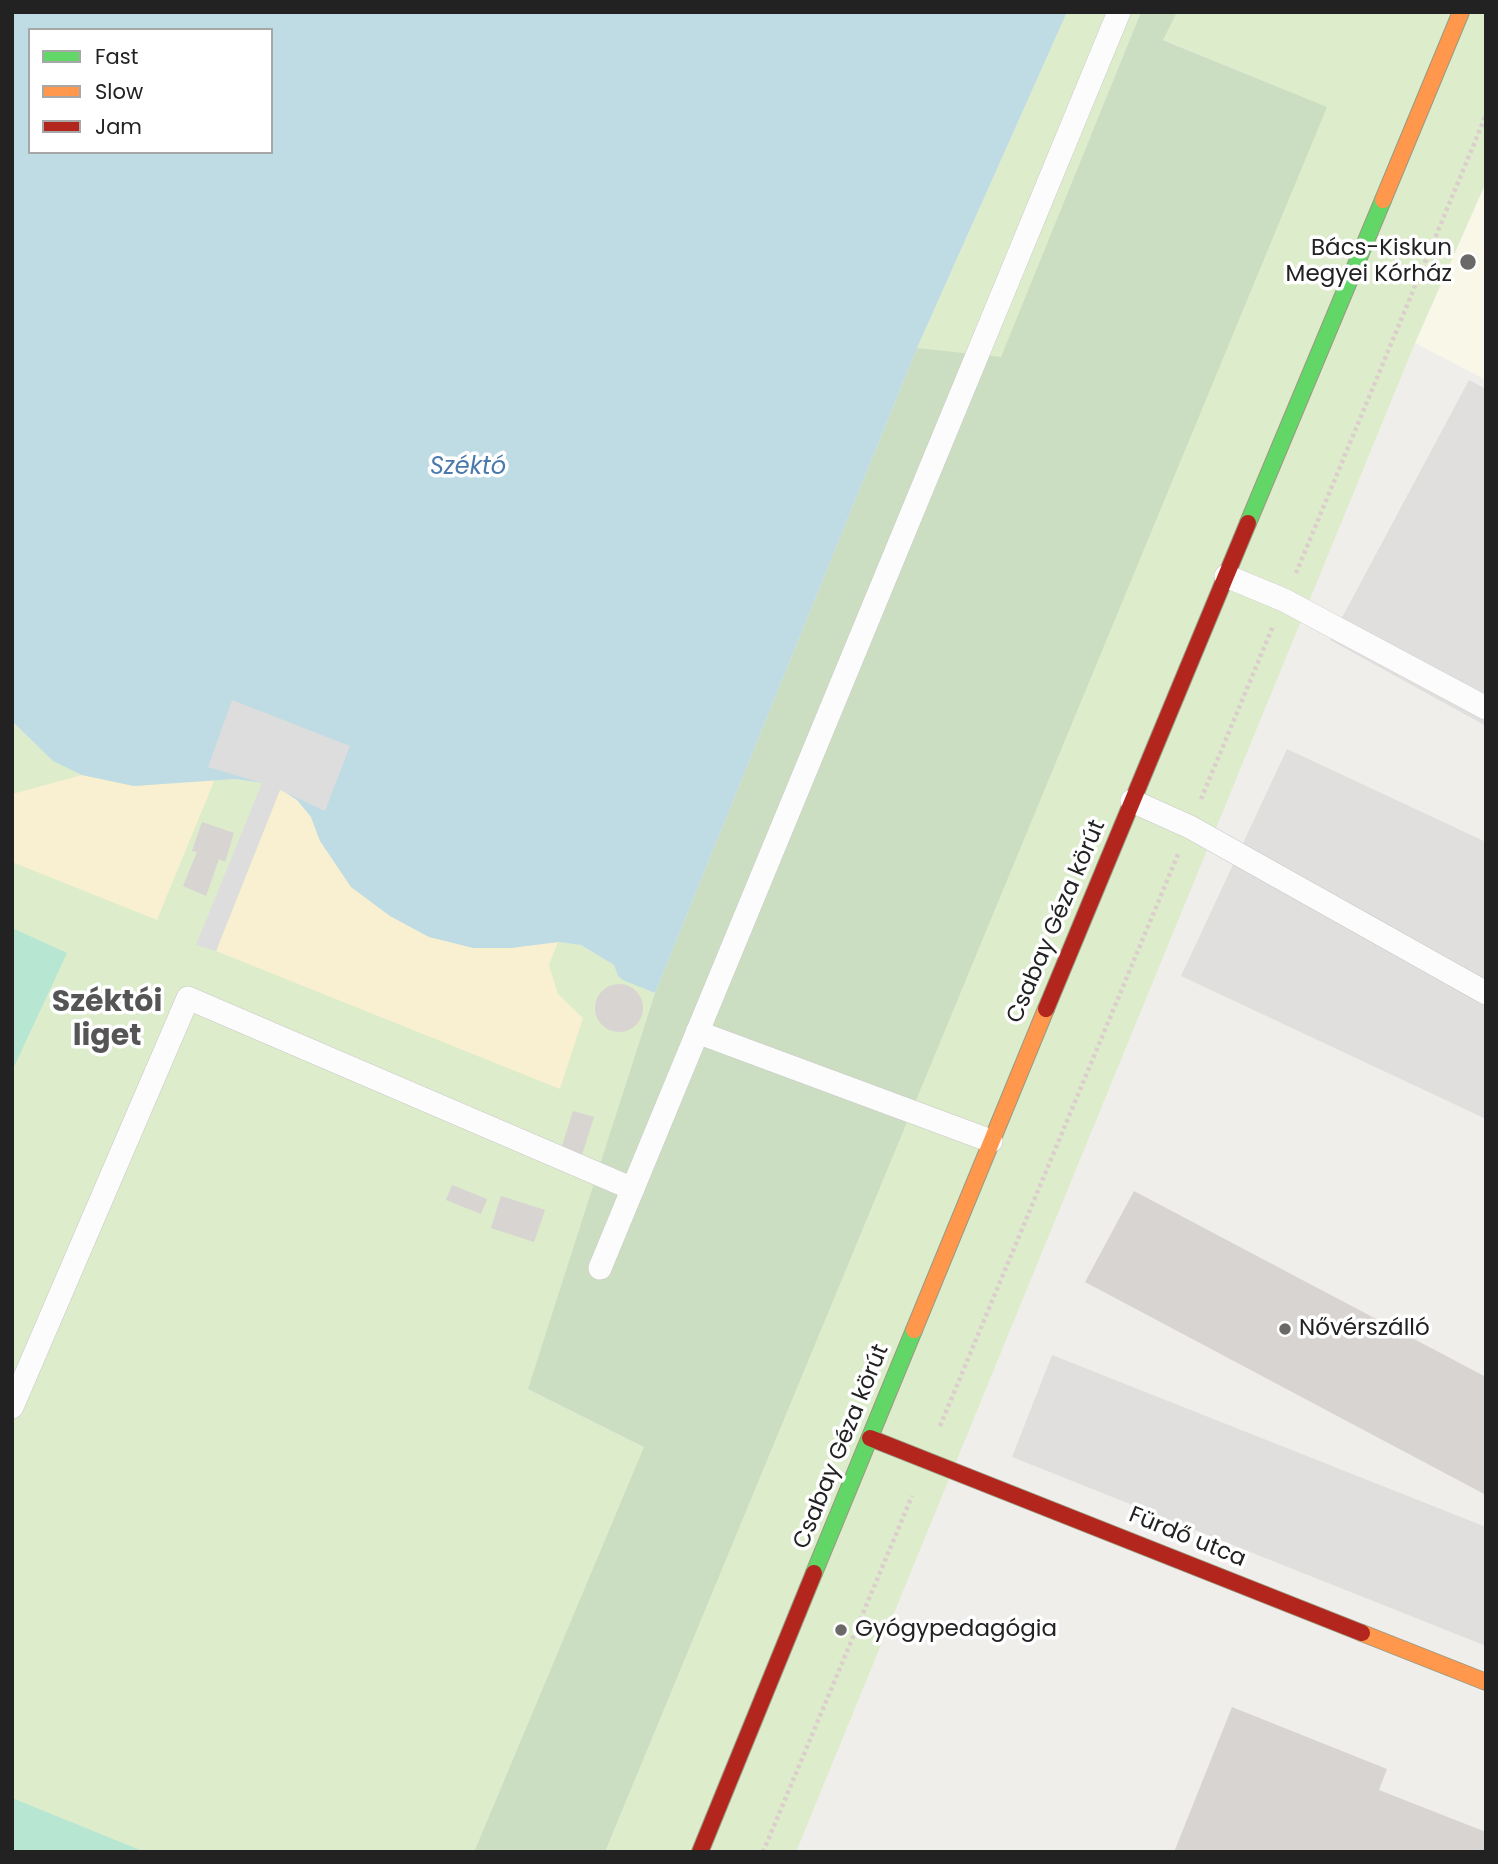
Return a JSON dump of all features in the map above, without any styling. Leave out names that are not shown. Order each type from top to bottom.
[{"type":"street","name":"Csabay Géza körút","points":[[700,1852],[991,1141],[1461,12]]},
{"type":"street","name":"Fürdő utca","points":[[870,1438],[1486,1682]]},
{"type":"lane","points":[[600,1268],[1119,12]]},
{"type":"lane","points":[[1226,576],[1284,600],[1486,708]]},
{"type":"lane","points":[[1132,801],[1190,827],[1486,993]]},
{"type":"lane","points":[[12,1407],[188,998],[633,1189]]},
{"type":"lane","points":[[697,1032],[991,1141]]},
{"type":"path","points":[[763,1852],[1486,115]]},
{"type":"shaded area","name":"Bács-Kiskun Megyei Kórház","points":[[1486,182],[1486,380],[1415,343]]},
{"type":"shaded area","points":[[1469,380],[1486,389],[1486,726],[1330,640]]},
{"type":"shaded area","points":[[1287,749],[1486,842],[1486,1119],[1181,976]]},
{"type":"shaded area","points":[[1052,1355],[1486,1527],[1486,1646],[1012,1457]]},
{"type":"green space","points":[[1067,12],[1141,12],[1001,358],[917,348]]},
{"type":"green space","points":[[1141,12],[1177,12],[1163,40],[1327,107],[605,1852],[474,1852],[644,1447],[528,1389],[655,993],[917,348],[1001,357]]},
{"type":"green space","points":[[1177,12],[1486,12],[1486,182],[1415,343],[796,1852],[605,1852],[1326,107],[1162,39]]},
{"type":"green space","points":[[12,721],[53,761],[235,779],[263,783],[280,789],[311,817],[320,841],[351,887],[390,916],[429,937],[511,948],[558,942],[581,945],[614,965],[618,976],[655,993],[529,1388],[645,1446],[474,1852],[12,1852]]},
{"type":"green space","points":[[12,928],[67,953],[12,1071]]},
{"type":"green space","points":[[12,1798],[145,1852],[12,1852]]},
{"type":"sand","points":[[82,775],[134,786],[215,779],[157,920],[12,862],[12,794]]},
{"type":"sand","points":[[280,789],[297,800],[311,817],[320,841],[351,887],[390,916],[429,937],[511,948],[558,942],[549,965],[558,994],[583,1018],[560,1089],[216,951]]},
{"type":"water","name":"Széktó","points":[[12,12],[1067,12],[917,348],[655,993],[623,980],[618,976],[614,965],[581,945],[558,942],[511,948],[473,948],[429,937],[390,916],[351,887],[320,841],[311,817],[297,800],[280,789],[263,783],[235,779],[134,786],[82,775],[53,761],[12,721]]},
{"type":"pier","points":[[232,700],[350,746],[325,811],[280,790],[216,951],[196,945],[262,783],[208,767]]},
{"type":"building","points":[[202,822],[234,833],[225,862],[219,859],[206,896],[183,886],[197,852],[192,851]]},
{"type":"building","points":[[619,984],[636,991],[643,1008],[636,1025],[619,1032],[602,1025],[595,1008],[602,991]]},
{"type":"building","points":[[573,1111],[594,1117],[582,1155],[561,1149]]},
{"type":"building","points":[[452,1185],[487,1199],[481,1214],[446,1200]]},
{"type":"building","name":"Nővérszálló","points":[[1134,1191],[1486,1377],[1486,1495],[1085,1282]]},
{"type":"building","points":[[501,1196],[545,1210],[534,1242],[491,1228]]},
{"type":"building","points":[[1232,1707],[1387,1769],[1379,1790],[1486,1832],[1486,1852],[1174,1852]]},
{"type":"traffic: fast","points":[[1248,523],[1383,200]]},
{"type":"traffic: fast","points":[[814,1573],[914,1330]]},
{"type":"traffic: slow","points":[[1383,200],[1461,12]]},
{"type":"traffic: slow","points":[[914,1330],[1046,1009]]},
{"type":"traffic: slow","points":[[1362,1633],[1486,1682]]},
{"type":"traffic: jam","points":[[1046,1009],[1248,523]]},
{"type":"traffic: jam","points":[[870,1438],[1362,1633]]},
{"type":"traffic: jam","points":[[700,1852],[814,1573]]},
{"type":"place","name":"Bács-Kiskun Megyei Kórház","points":[[1468,262]]},
{"type":"place","name":"Nővérszálló","points":[[1285,1329]]},
{"type":"place","name":"Gyógypedagógia","points":[[841,1630]]},
{"type":"district","name":"Széktói liget","points":[[107,1020]]}]
